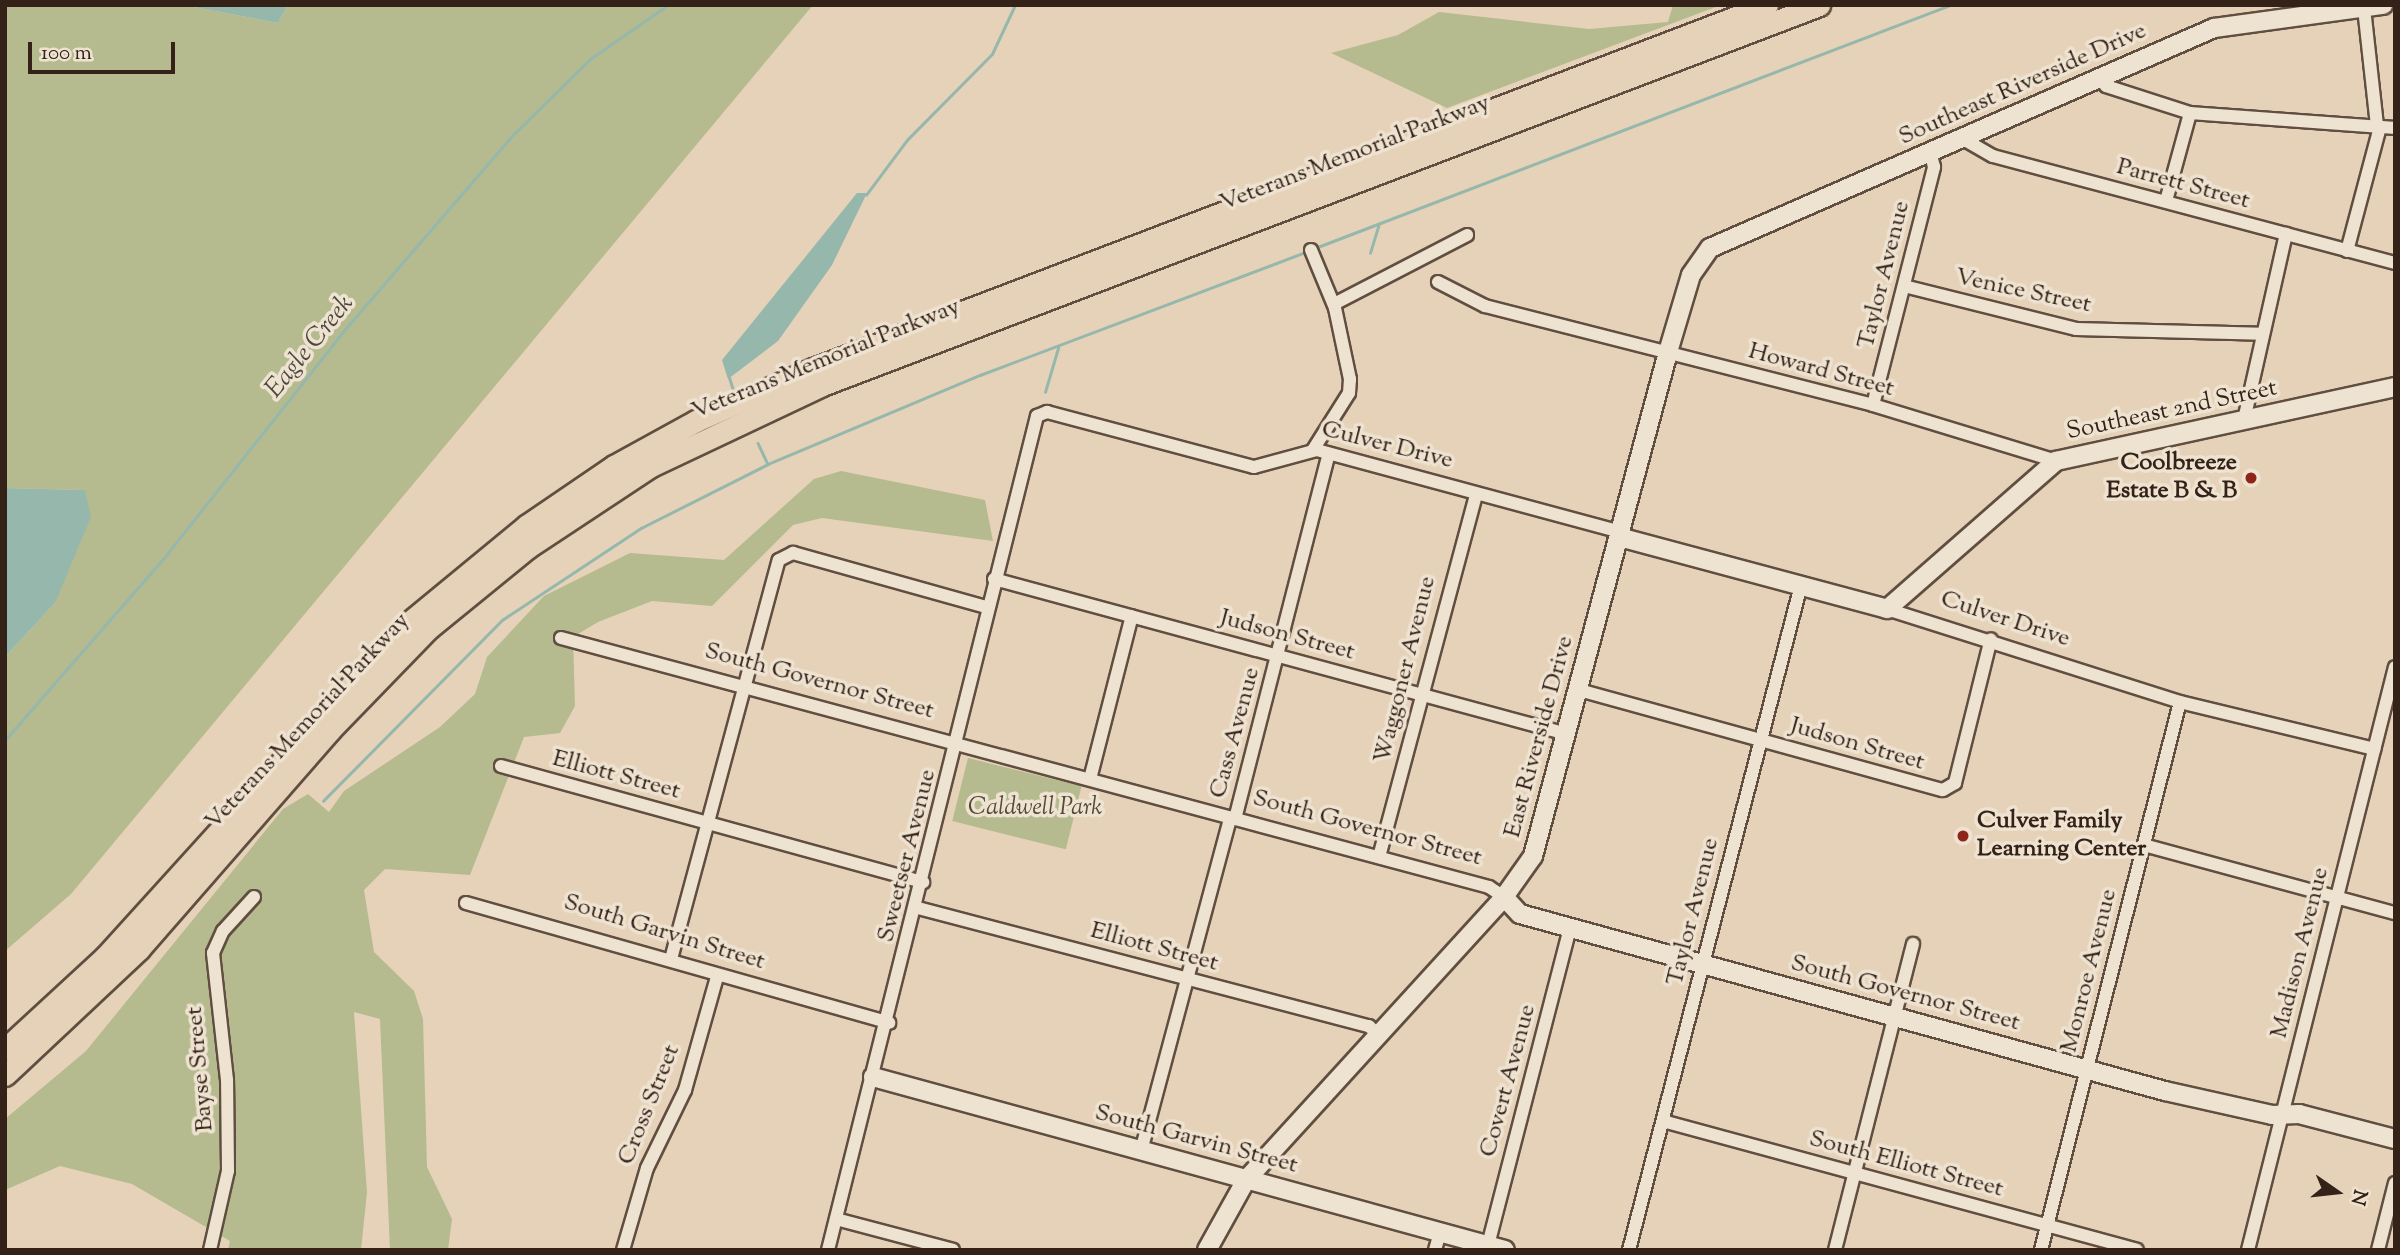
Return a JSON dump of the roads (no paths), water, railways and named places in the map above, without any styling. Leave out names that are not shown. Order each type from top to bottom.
[{"type":"highway","name":"Veterans Memorial Parkway","points":[[5,1049],[105,957],[406,625],[526,526],[614,467],[695,421],[813,369],[1767,5]]},
{"type":"highway","name":"Veterans Memorial Parkway","points":[[5,1075],[139,949],[330,730],[429,628],[527,548],[651,466],[821,385],[1819,5]]},
{"type":"street","name":"Southeast Riverside Drive","points":[[1700,260],[1737,231],[1931,155],[2226,25],[2384,5]]},
{"type":"street","points":[[2347,251],[2379,126],[2364,8]]},
{"type":"street","points":[[2102,78],[2106,86],[2190,113],[2395,128]]},
{"type":"street","points":[[2166,201],[2190,113]]},
{"type":"street","name":"Parrett Street","points":[[1965,140],[1993,156],[2395,263]]},
{"type":"street","name":"Taylor Avenue","points":[[1873,405],[1934,167],[1931,155]]},
{"type":"street","points":[[2244,420],[2261,334],[2286,234]]},
{"type":"street","points":[[1334,304],[1467,236]]},
{"type":"street","points":[[1311,250],[1334,304],[1349,393],[1313,450]]},
{"type":"street","name":"East Riverside Drive","points":[[1207,1250],[1246,1180],[1504,897],[1533,856],[1668,352],[1700,260]]},
{"type":"street","name":"Howard Street","points":[[1438,282],[1485,306],[1573,326],[1873,405],[2056,461]]},
{"type":"street","name":"Venice Street","points":[[1904,286],[2076,329],[2261,334]]},
{"type":"street","name":"Southeast 2nd Street","points":[[1887,608],[2056,461],[2395,387]]},
{"type":"street","name":"Sweetser Avenue","points":[[828,1250],[918,908],[954,758],[951,743],[1034,423],[1041,413],[1061,417]]},
{"type":"street","name":"Culver Drive","points":[[1061,417],[1247,466],[1313,450],[1329,454],[1887,608],[1991,639],[2180,702],[2374,749]]},
{"type":"street","name":"Cass Avenue","points":[[1141,1151],[1278,655],[1329,454]]},
{"type":"street","name":"Waggoner Avenue","points":[[1379,857],[1476,494]]},
{"type":"street","points":[[671,959],[705,822],[746,686],[779,562],[793,553],[987,607]]},
{"type":"street","name":"Judson Street","points":[[994,579],[1567,734]]},
{"type":"street","name":"Taylor Avenue","points":[[1629,1250],[1801,585]]},
{"type":"street","points":[[1090,779],[1132,616]]},
{"type":"street","name":"South Governor Street","points":[[561,638],[1489,887],[1504,897],[1520,914],[1570,928],[2087,1069],[2395,1139]]},
{"type":"street","name":"Judson Street","points":[[1579,690],[1943,790],[1956,778],[1991,639]]},
{"type":"street","name":"Madison Avenue","points":[[2248,1250],[2395,667]]},
{"type":"street","name":"Monroe Avenue","points":[[2041,1250],[2180,702]]},
{"type":"street","name":"Elliott Street","points":[[501,766],[923,882]]},
{"type":"street","points":[[2144,845],[2395,913]]},
{"type":"street","name":"Bayse Street","points":[[210,1250],[228,1171],[227,1080],[213,953],[223,931],[254,897]]},
{"type":"street","name":"South Garvin Street","points":[[466,903],[671,959],[717,977],[888,1023]]},
{"type":"street","name":"Elliott Street","points":[[918,908],[1369,1026],[1377,1034]]},
{"type":"street","name":"Covert Avenue","points":[[1488,1245],[1570,928]]},
{"type":"street","points":[[1835,1250],[1913,944]]},
{"type":"street","name":"Cross Street","points":[[623,1250],[647,1168],[685,1090],[717,977]]},
{"type":"street","name":"South Garvin Street","points":[[873,1077],[1246,1180],[1438,1241],[1488,1245],[1506,1250]]},
{"type":"street","name":"South Elliott Street","points":[[1663,1121],[2137,1250]]},
{"type":"street","points":[[2378,1250],[2395,1183]]},
{"type":"street","points":[[836,1219],[953,1250]]},
{"type":"water","points":[[183,5],[288,5],[278,23]]},
{"type":"water","points":[[857,193],[867,193],[832,265],[778,341],[728,379],[722,360]]},
{"type":"water","points":[[5,488],[85,490],[91,517],[55,603],[5,657]]},
{"type":"waterway","name":"Eagle Creek","points":[[5,740],[167,554],[347,327],[512,136],[590,59],[668,5]]},
{"type":"waterway","points":[[866,195],[907,140],[992,54],[1015,5]]},
{"type":"waterway","points":[[1315,248],[1950,5]]},
{"type":"waterway","points":[[1370,253],[1378,226]]},
{"type":"waterway","points":[[323,801],[502,620],[641,528],[768,464],[980,375],[1306,252]]},
{"type":"waterway","points":[[1045,392],[1058,348]]},
{"type":"waterway","points":[[727,370],[734,392]]},
{"type":"waterway","points":[[758,443],[768,464]]},
{"type":"place","name":"Coolbreeze Estate B & B","points":[[2251,478]]},
{"type":"place","name":"Culver Family Learning Center","points":[[1963,836]]},
{"type":"park label","name":"Caldwell Park","points":[[1035,809]]}]
